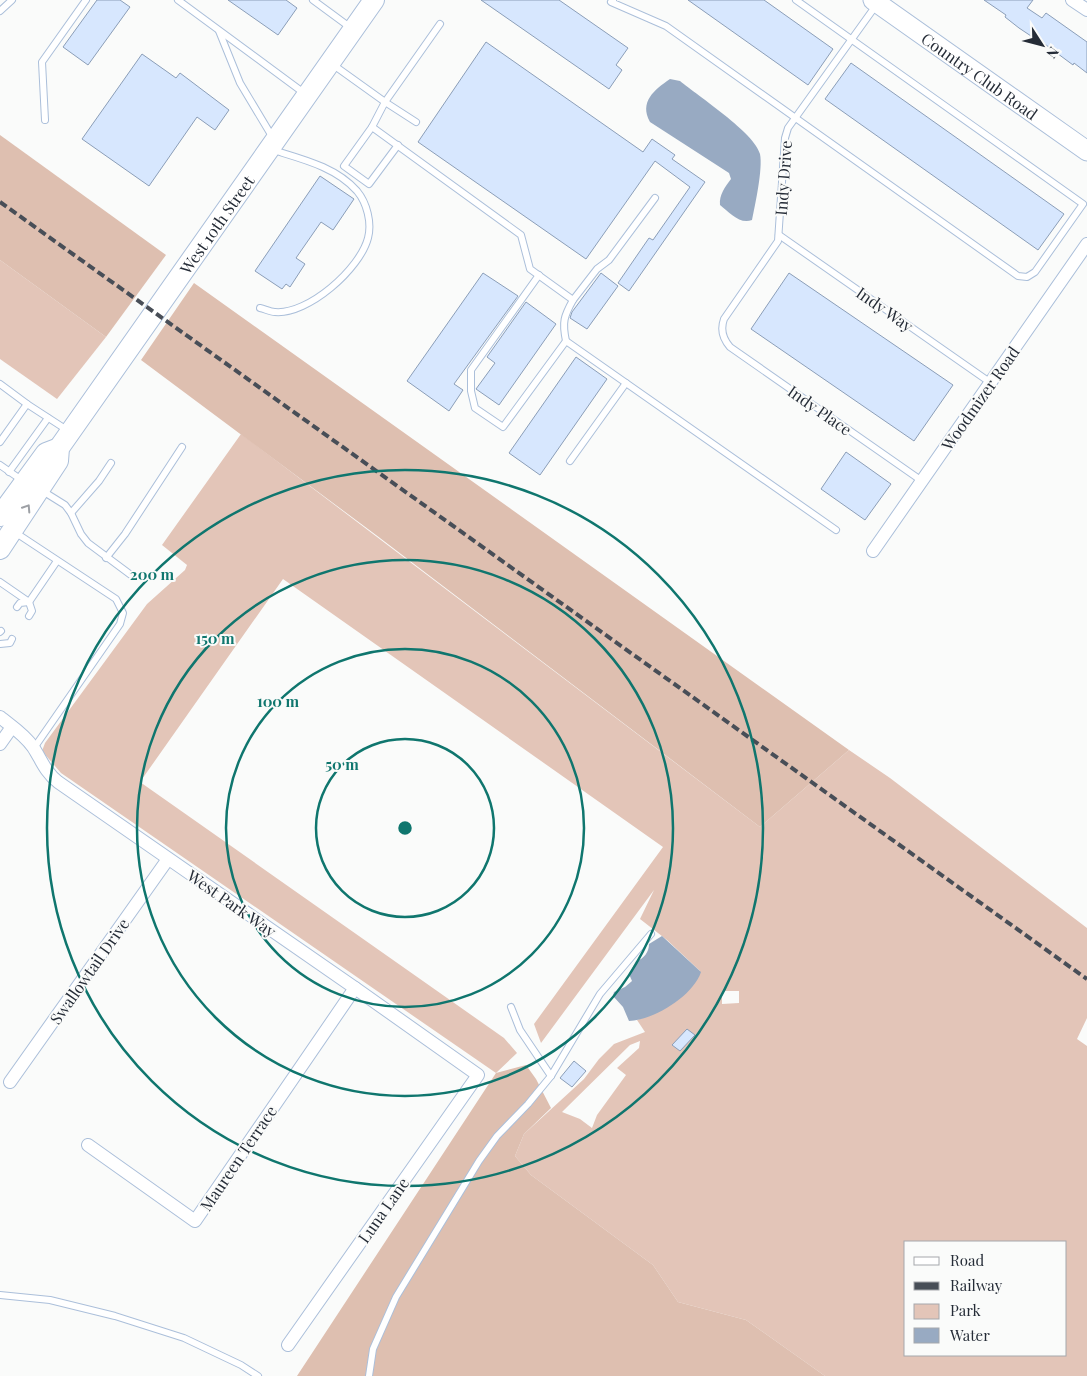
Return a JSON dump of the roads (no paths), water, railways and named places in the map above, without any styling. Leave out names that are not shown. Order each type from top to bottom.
[{"type":"main road","name":"West 10th Street","points":[[0,549],[6,523],[25,481],[46,453],[65,440],[374,0]]},
{"type":"main road","name":"Country Club Road","points":[[881,3],[1087,151]]},
{"type":"street","points":[[1072,0],[1087,10]]},
{"type":"street","name":"Woodmizer Road","points":[[873,551],[1087,244]]},
{"type":"street","name":"West Park Way","points":[[0,717],[24,736],[55,780],[478,1075]]},
{"type":"street","points":[[0,744],[12,727]]},
{"type":"street","name":"Swallowtail Drive","points":[[10,1082],[168,859]]},
{"type":"street","name":"Maureen Terrace","points":[[88,1146],[195,1221],[355,988]]},
{"type":"street","name":"Luna Lane","points":[[288,1345],[478,1075]]},
{"type":"lane","points":[[0,11],[12,0]]},
{"type":"lane","points":[[46,120],[42,62],[86,0]]},
{"type":"lane","points":[[178,0],[307,95]]},
{"type":"lane","points":[[313,0],[354,30]]},
{"type":"lane","points":[[611,1],[666,26],[1018,276],[1027,277],[1036,272],[1085,201],[796,0]]},
{"type":"lane","name":"Indy Drive","points":[[722,335],[724,319],[777,245],[785,138],[788,128],[881,3]]},
{"type":"lane","points":[[398,144],[369,184],[344,166],[372,126],[385,102],[440,24]]},
{"type":"lane","points":[[218,31],[240,83],[272,145],[328,169],[357,192],[366,207],[369,221],[368,238],[362,253],[344,276],[318,298],[299,308],[275,312],[260,308]]},
{"type":"lane","points":[[331,63],[416,122]]},
{"type":"lane","points":[[372,126],[521,235],[530,269],[573,300]]},
{"type":"lane","points":[[655,198],[609,260],[597,269],[573,300],[564,316],[563,328],[566,341],[836,530]]},
{"type":"lane","name":"Indy Way","points":[[779,235],[991,383]]},
{"type":"lane","points":[[539,275],[471,370],[471,391],[475,408],[503,427],[566,341]]},
{"type":"lane","name":"Indy Place","points":[[722,335],[730,347],[922,481]]},
{"type":"lane","points":[[570,461],[626,383]]},
{"type":"lane","points":[[0,384],[48,418],[65,440]]},
{"type":"lane","points":[[2,444],[27,404]]},
{"type":"lane","points":[[25,481],[17,456],[48,418]]},
{"type":"lane","points":[[106,558],[125,534],[182,447]]},
{"type":"lane","points":[[71,513],[99,481],[111,463]]},
{"type":"lane","points":[[0,465],[58,500],[71,513],[81,534],[88,543],[130,575]]},
{"type":"lane","points":[[6,523],[116,599],[123,613],[120,624],[34,748]]},
{"type":"lane","points":[[17,608],[20,603],[29,602],[57,560]]},
{"type":"lane","points":[[0,592],[2,584],[29,602],[32,611],[29,616]]},
{"type":"lane","points":[[0,644],[10,643],[12,639]]},
{"type":"lane","points":[[369,1376],[373,1349],[396,1298],[478,1161],[497,1136],[528,1104],[551,1076],[600,994],[651,934]]},
{"type":"lane","points":[[511,1007],[520,1030],[551,1076]]},
{"type":"lane","points":[[0,1295],[50,1300],[115,1316],[184,1338],[241,1365],[258,1376]]},
{"type":"water","points":[[670,79],[680,81],[712,105],[756,145],[761,161],[752,220],[743,221],[720,205],[721,194],[731,179],[729,173],[650,122],[647,115],[647,103],[654,92]]},
{"type":"water","points":[[662,936],[701,972],[690,990],[671,1005],[650,1016],[629,1021],[623,1007],[613,996],[614,992],[632,981],[629,974],[636,961],[646,955],[649,944]]},
{"type":"railway","points":[[0,202],[1087,979]]}]
